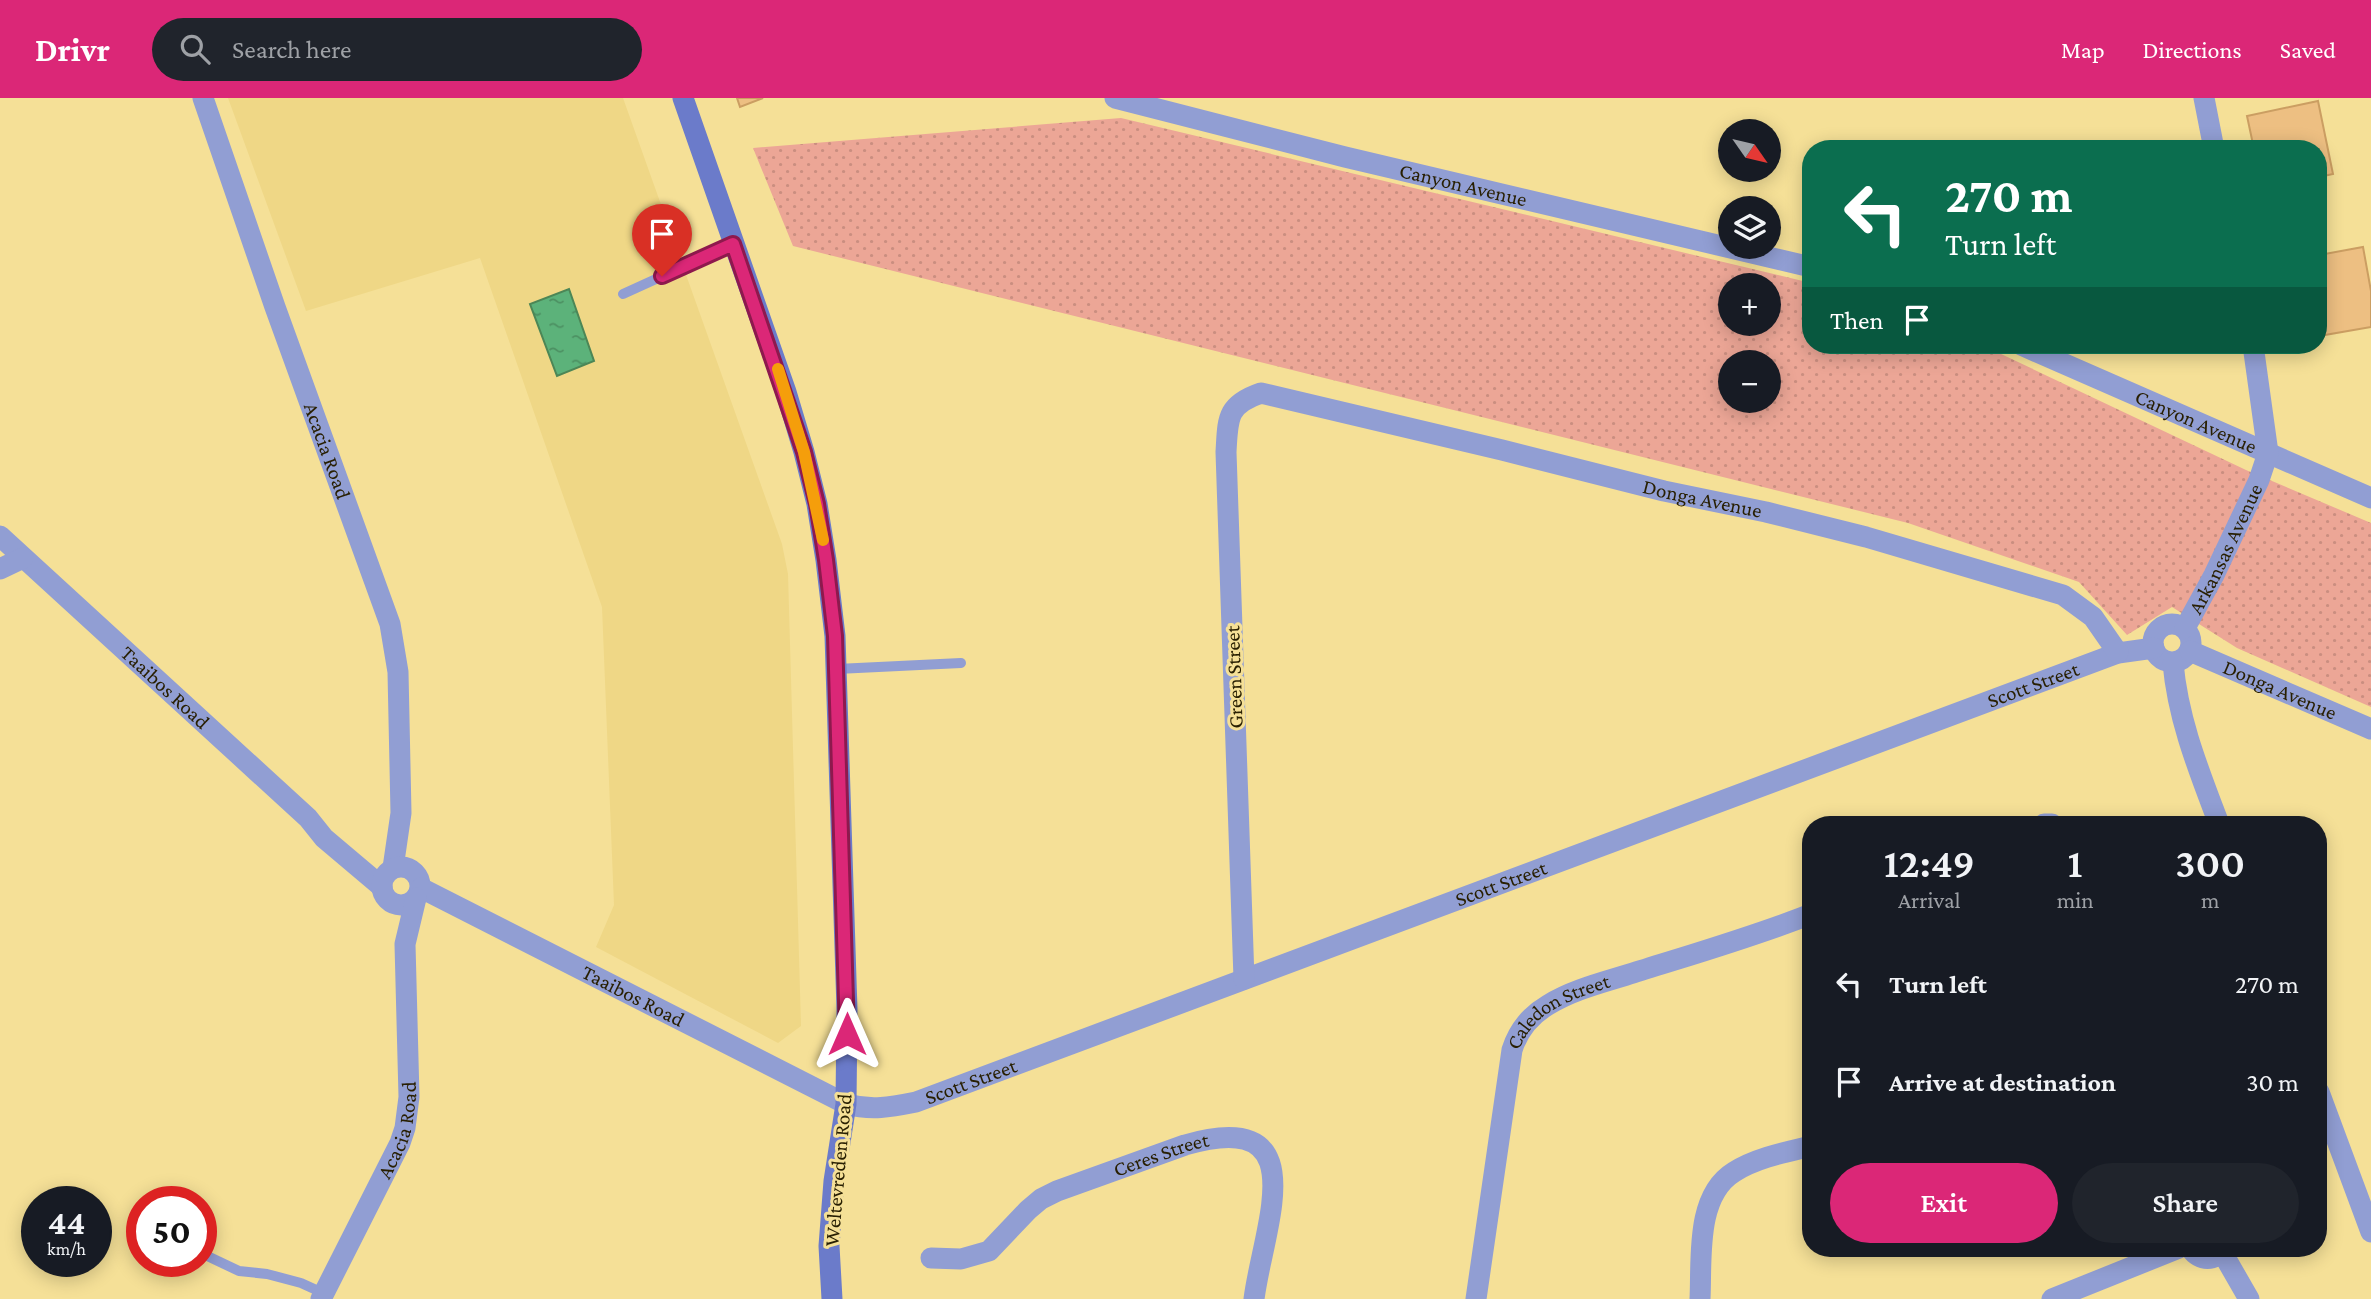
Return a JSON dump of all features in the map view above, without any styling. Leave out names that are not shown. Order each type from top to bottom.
[{"type":"main road","name":"Weltevreden Road","points":[[683,98],[804,452],[817,504],[826,560],[835,636],[846,984],[846,1104],[834,1181],[830,1233],[832,1299]]},
{"type":"street","name":"Acacia Road","points":[[203,98],[275,307],[390,624],[398,672],[401,813],[417,886],[405,944],[409,1075],[405,1128],[400,1143],[322,1296]]},
{"type":"street","name":"Canyon Avenue","points":[[1115,98],[1345,157],[1802,265]]},
{"type":"street","points":[[2204,98],[2212,140]]},
{"type":"street","name":"Canyon Avenue","points":[[2042,354],[2371,498]]},
{"type":"street","name":"Arkansas Avenue","points":[[2185,628],[2214,575],[2259,480],[2268,453],[2254,354]]},
{"type":"street","name":"Donga Avenue","points":[[1261,393],[1664,491],[1803,521],[2063,595],[2094,617],[2118,653]]},
{"type":"street","name":"Green Street","points":[[1244,979],[1226,452],[1227,422],[1234,409],[1242,399],[1261,393]]},
{"type":"street","name":"Taaibos Road","points":[[0,536],[308,818],[324,838],[388,882]]},
{"type":"street","points":[[0,569],[23,558]]},
{"type":"street","points":[[2181,657],[2159,657],[2153,641],[2160,629],[2172,624],[2185,628],[2191,639],[2181,657],[2176,694],[2186,733],[2216,816]]},
{"type":"street","name":"Scott Street","points":[[846,1104],[864,1109],[884,1109],[916,1102],[2118,653],[2154,648]]},
{"type":"street","name":"Donga Avenue","points":[[2181,657],[2371,729]]},
{"type":"street","name":"Acacia Road","points":[[401,813],[388,882],[405,944]]},
{"type":"street","points":[[400,866],[417,886],[403,905],[388,882],[400,866]]},
{"type":"street","name":"Taaibos Road","points":[[417,886],[846,1104]]},
{"type":"street","name":"Caledon Street","points":[[1476,1299],[1512,1050],[1524,1025],[1546,1006],[1580,990],[1778,928],[1802,918]]},
{"type":"street","points":[[2327,1114],[2371,1232]]},
{"type":"street","name":"Ceres Street","points":[[931,1258],[961,1259],[989,1251],[1028,1210],[1057,1191],[1185,1145],[1205,1139],[1236,1136],[1250,1140],[1265,1152],[1273,1175],[1272,1200],[1254,1299]]},
{"type":"street","points":[[1700,1299],[1704,1228],[1711,1200],[1720,1185],[1732,1173],[1748,1164],[1802,1149]]},
{"type":"street","points":[[2052,1299],[2157,1257]]},
{"type":"street","points":[[2198,1257],[2217,1257]]},
{"type":"street","points":[[2228,1257],[2249,1299]]},
{"type":"lane","points":[[623,294],[733,244]]},
{"type":"lane","points":[[836,669],[961,663]]},
{"type":"lane","points":[[217,1261],[239,1271],[267,1274],[302,1283],[322,1296]]},
{"type":"shaded area","points":[[228,98],[623,98],[782,544],[788,574],[801,1026],[778,1043],[596,947],[614,905],[602,607],[480,258],[306,311]]},
{"type":"shaded area","points":[[1121,118],[1769,273],[1718,273],[1718,336],[1781,336],[1781,276],[1802,281],[1802,354],[2001,354],[2246,470],[2371,523],[2371,707],[2237,648],[2172,607],[2127,635],[2079,582],[1908,523],[793,246],[753,148]]},
{"type":"water","points":[[569,289],[594,361],[557,376],[530,304]]},
{"type":"building","points":[[737,98],[763,98],[740,107]]},
{"type":"building","points":[[2318,101],[2326,140],[2252,140],[2247,116]]},
{"type":"building","points":[[2327,145],[2333,174],[2327,175]]},
{"type":"building","points":[[2363,247],[2371,291],[2371,327],[2327,335],[2327,254]]},
{"type":"slow traffic","points":[[778,369],[804,452],[823,540]]},
{"type":"route","points":[[662,276],[733,244],[786,392],[817,504],[835,636],[847,1034]]}]
